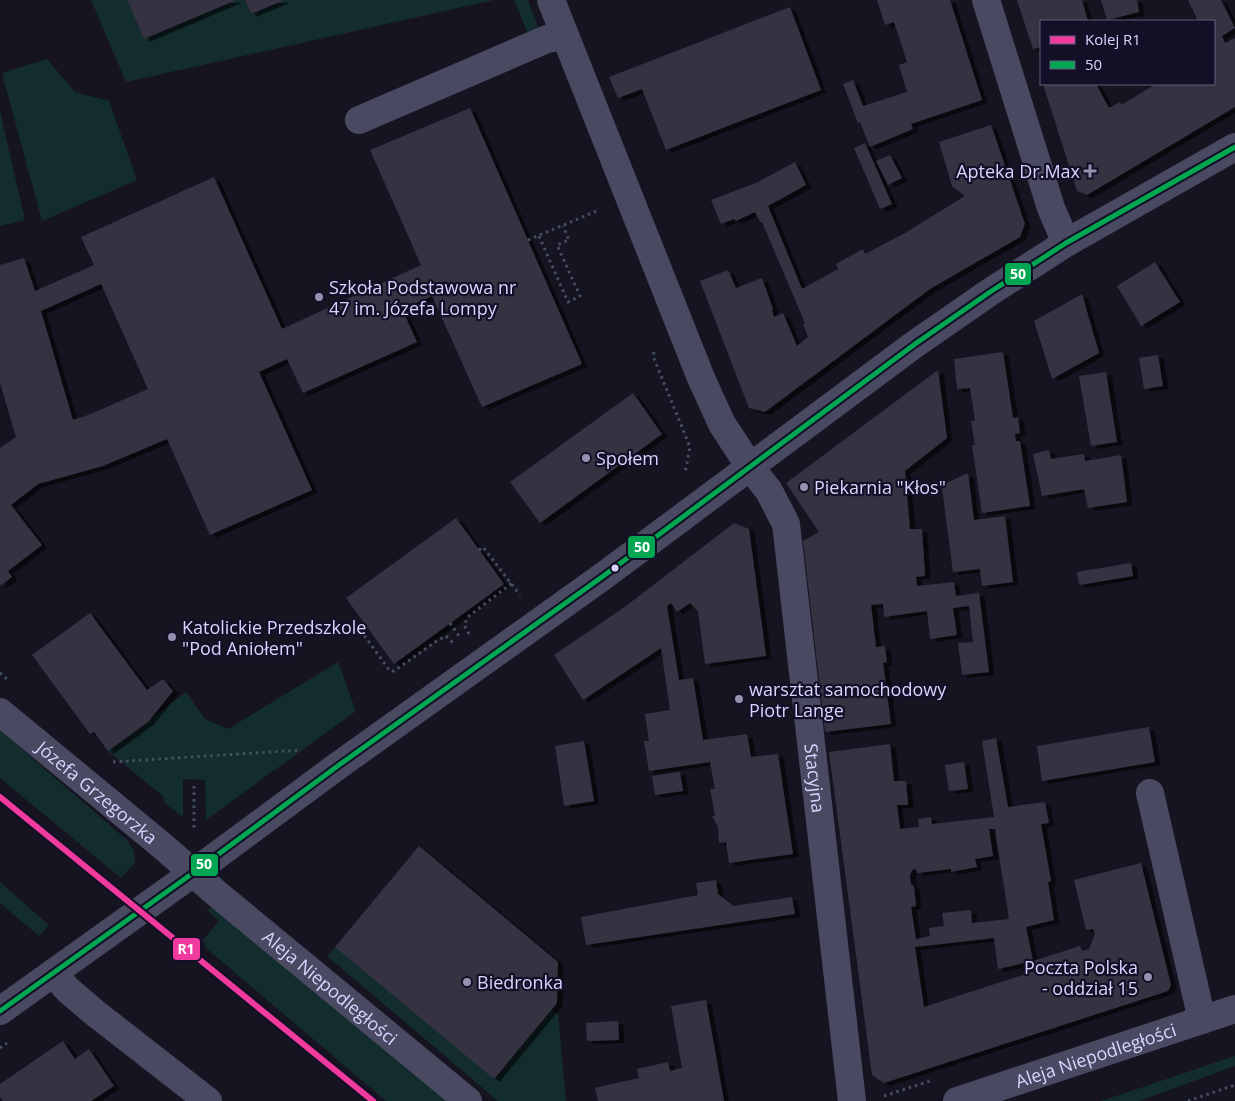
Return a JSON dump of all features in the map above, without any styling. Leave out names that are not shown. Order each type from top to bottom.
[{"type":"street","name":"Stacyjna","points":[[551,0],[701,378],[722,424],[750,467],[769,491],[786,524],[865,1100]]},
{"type":"street","points":[[986,0],[1051,208],[1066,243]]},
{"type":"street","points":[[359,120],[547,39],[565,36]]},
{"type":"street","points":[[0,1011],[602,577],[915,344],[990,292],[1066,243],[1235,147]]},
{"type":"street","name":"Józefa Grzegorzka","points":[[0,712],[193,873]]},
{"type":"street","points":[[1150,793],[1202,1020]]},
{"type":"street","name":"Aleja Niepodległości","points":[[193,873],[468,1101]]},
{"type":"street","points":[[53,973],[68,990],[88,1007],[208,1101]]},
{"type":"street","name":"Aleja Niepodległości","points":[[957,1101],[1235,1009]]},
{"type":"path","points":[[528,240],[563,226],[569,240],[557,245],[580,296],[568,302],[539,236]]},
{"type":"path","points":[[685,477],[692,472]]},
{"type":"path","points":[[479,550],[483,546],[522,597]]},
{"type":"path","points":[[470,635],[464,625],[469,616],[512,584]]},
{"type":"path","points":[[450,623],[462,640]]},
{"type":"path","points":[[367,626],[361,631],[390,671],[394,671],[446,636],[455,645],[477,630]]},
{"type":"path","points":[[0,673],[8,680]]},
{"type":"path","points":[[105,763],[302,750]]},
{"type":"path","points":[[194,786],[194,830]]},
{"type":"path","points":[[187,831],[200,828]]},
{"type":"path","points":[[865,1100],[933,1080]]},
{"type":"path","points":[[1188,1101],[1235,1085]]},
{"type":"green space","points":[[91,0],[127,0],[144,39],[236,0],[245,0],[251,14],[284,0],[494,0],[126,82]]},
{"type":"green space","points":[[514,0],[528,0],[539,30],[529,36]]},
{"type":"green space","points":[[47,59],[75,92],[109,101],[137,180],[42,221],[2,73]]},
{"type":"green space","points":[[0,111],[25,220],[0,226]]},
{"type":"green space","points":[[338,662],[356,711],[206,820],[205,780],[183,779],[183,817],[164,803],[164,797],[108,751],[186,692],[205,719],[228,729]]},
{"type":"green space","points":[[0,730],[128,841],[134,851],[135,863],[121,878],[0,778]]},
{"type":"green space","points":[[0,882],[49,925],[39,936],[0,903]]},
{"type":"green space","points":[[215,907],[450,1101],[386,1101],[206,948],[203,940],[219,921],[206,909]]},
{"type":"green space","points":[[335,947],[551,1009],[558,1014],[566,1101],[498,1101],[327,956]]},
{"type":"green space","points":[[1235,1056],[1235,1066],[1139,1101],[1101,1101]]},
{"type":"building","points":[[127,0],[236,0],[144,39]]},
{"type":"building","points":[[245,0],[284,0],[251,14]]},
{"type":"building","points":[[877,0],[950,0],[982,100],[911,124],[913,129],[870,147],[860,122],[858,123],[843,84],[853,80],[863,106],[907,92],[899,65],[907,62],[894,22],[885,25]]},
{"type":"building","points":[[1017,0],[1082,0],[1088,20],[1040,20],[1040,47],[1033,49]]},
{"type":"building","points":[[1101,0],[1137,0],[1139,12],[1107,20]]},
{"type":"building","points":[[1188,0],[1221,0],[1235,28],[1222,36],[1225,43],[1235,38],[1235,107],[1087,195],[1077,191],[1043,85],[1097,85],[1109,108],[1120,102],[1121,105],[1154,85],[1215,85],[1215,20],[1198,20]]},
{"type":"building","points":[[790,7],[821,90],[666,150],[642,89],[618,98],[609,77]]},
{"type":"building","points":[[470,108],[582,364],[482,407],[432,296],[402,309],[417,342],[303,393],[287,359],[259,372],[312,490],[210,535],[167,439],[103,466],[38,484],[11,505],[42,545],[8,571],[12,577],[0,586],[0,448],[16,437],[0,383],[0,265],[24,258],[35,291],[94,265],[81,237],[214,177],[282,329],[421,265],[370,150]],"holes":[[[101,284],[148,389],[73,420],[41,311]]]},
{"type":"building","points":[[991,125],[1025,224],[1020,237],[930,289],[765,412],[749,408],[700,281],[728,270],[736,288],[762,278],[774,317],[783,313],[797,346],[808,337],[803,324],[805,323],[762,222],[760,222],[755,212],[736,221],[734,219],[721,224],[711,200],[758,182],[795,162],[806,185],[768,206],[802,289],[838,269],[836,264],[863,249],[865,254],[905,233],[965,196],[952,186],[939,142]]},
{"type":"building","points":[[865,143],[892,204],[880,209],[854,148]]},
{"type":"building","points":[[890,155],[902,178],[888,185],[876,161]]},
{"type":"building","points":[[1155,262],[1180,302],[1141,326],[1117,286]]},
{"type":"building","points":[[1082,294],[1099,353],[1052,379],[1034,321]]},
{"type":"building","points":[[1003,352],[1013,418],[1018,417],[1020,433],[1015,434],[1016,441],[1020,441],[1030,506],[982,513],[972,445],[975,445],[971,421],[975,421],[970,388],[957,389],[954,359]]},
{"type":"building","points":[[1158,355],[1163,386],[1144,389],[1139,358]]},
{"type":"building","points":[[938,370],[947,438],[905,471],[910,529],[922,529],[925,576],[916,577],[917,586],[954,582],[956,596],[979,593],[989,672],[962,675],[958,643],[973,642],[969,606],[953,608],[957,635],[930,639],[927,611],[884,617],[883,604],[871,605],[876,647],[885,646],[887,662],[883,663],[891,724],[825,732],[803,541],[819,532],[786,483]]},
{"type":"building","points":[[1106,372],[1117,442],[1091,446],[1079,376]]},
{"type":"building","name":"Społem","points":[[633,393],[662,434],[540,523],[510,482]]},
{"type":"building","points":[[1049,450],[1051,459],[1084,454],[1085,461],[1121,455],[1127,502],[1088,508],[1084,489],[1042,496],[1033,454]]},
{"type":"building","points":[[968,473],[974,520],[1005,516],[1013,582],[982,586],[980,569],[953,572],[942,488],[944,484]]},
{"type":"building","points":[[456,518],[504,584],[394,664],[346,598]]},
{"type":"building","points":[[734,523],[749,529],[766,656],[705,664],[698,611],[690,603],[677,612],[671,603],[667,606],[679,680],[693,678],[703,740],[747,734],[751,757],[778,754],[793,854],[729,863],[726,842],[719,843],[718,827],[712,816],[715,816],[710,789],[715,789],[710,762],[649,771],[644,741],[649,741],[645,714],[670,710],[661,648],[583,700],[554,655],[626,606]]},
{"type":"building","points":[[1131,563],[1133,576],[1079,585],[1077,572]]},
{"type":"building","points":[[90,613],[147,690],[163,679],[173,691],[148,722],[108,751],[94,732],[90,734],[32,655]]},
{"type":"building","points":[[1149,727],[1155,762],[1042,781],[1037,746]]},
{"type":"building","points":[[996,738],[1008,807],[1045,802],[1049,823],[1041,824],[1051,881],[1048,882],[1054,920],[1026,927],[1033,961],[1080,946],[1082,951],[1089,949],[1095,934],[1093,929],[1086,930],[1074,880],[1141,863],[1171,985],[1168,991],[884,1083],[872,1075],[829,752],[890,744],[894,781],[906,781],[908,805],[897,805],[900,829],[919,827],[918,819],[931,817],[932,824],[994,817],[982,741]],"holes":[[[989,829],[995,829],[1009,919],[972,923],[971,910],[942,913],[944,926],[929,928],[930,936],[916,939],[911,907],[916,906],[914,886],[911,884],[910,876],[912,870],[916,869],[917,873],[951,869],[951,872],[977,867],[975,859],[993,856]],[[994,938],[998,969],[1033,961],[1035,971],[924,1007],[915,947]]]},
{"type":"building","points":[[584,741],[594,801],[564,806],[555,746]]},
{"type":"building","points":[[964,762],[968,789],[949,791],[945,765]]},
{"type":"building","points":[[680,772],[683,791],[655,795],[652,776]]},
{"type":"building","name":"Biedronka","points":[[419,846],[558,962],[557,1003],[494,1079],[335,947]]},
{"type":"building","points":[[716,880],[718,894],[734,906],[792,897],[795,914],[586,945],[581,917],[698,895],[696,883]]},
{"type":"building","points":[[706,1000],[724,1101],[598,1101],[595,1088],[639,1078],[637,1069],[668,1062],[670,1071],[682,1068],[671,1006]]},
{"type":"building","points":[[618,1021],[619,1040],[587,1041],[586,1023]]},
{"type":"building","points":[[63,1041],[75,1059],[89,1049],[114,1086],[91,1101],[3,1101],[0,1097],[0,1084]]},
{"type":"rail line","name":"R1","points":[[0,797],[373,1101]]},
{"type":"transit line","name":"50","points":[[0,1011],[602,577],[915,344],[990,292],[1066,243],[1235,147]]},
{"type":"place","name":"Apteka Dr.Max","points":[[1090,171]]},
{"type":"place","name":"Szkoła Podstawowa nr 47 im. Józefa Lompy","points":[[319,297]]},
{"type":"place","name":"Społem","points":[[586,458]]},
{"type":"place","name":"Piekarnia \"Kłos\"","points":[[804,487]]},
{"type":"place","name":"Katolickie Przedszkole \"Pod Aniołem\"","points":[[172,637]]},
{"type":"place","name":"warsztat samochodowy Piotr Lange","points":[[739,699]]},
{"type":"place","name":"Poczta Polska - oddział 15","points":[[1148,977]]},
{"type":"place","name":"Biedronka","points":[[467,982]]}]
